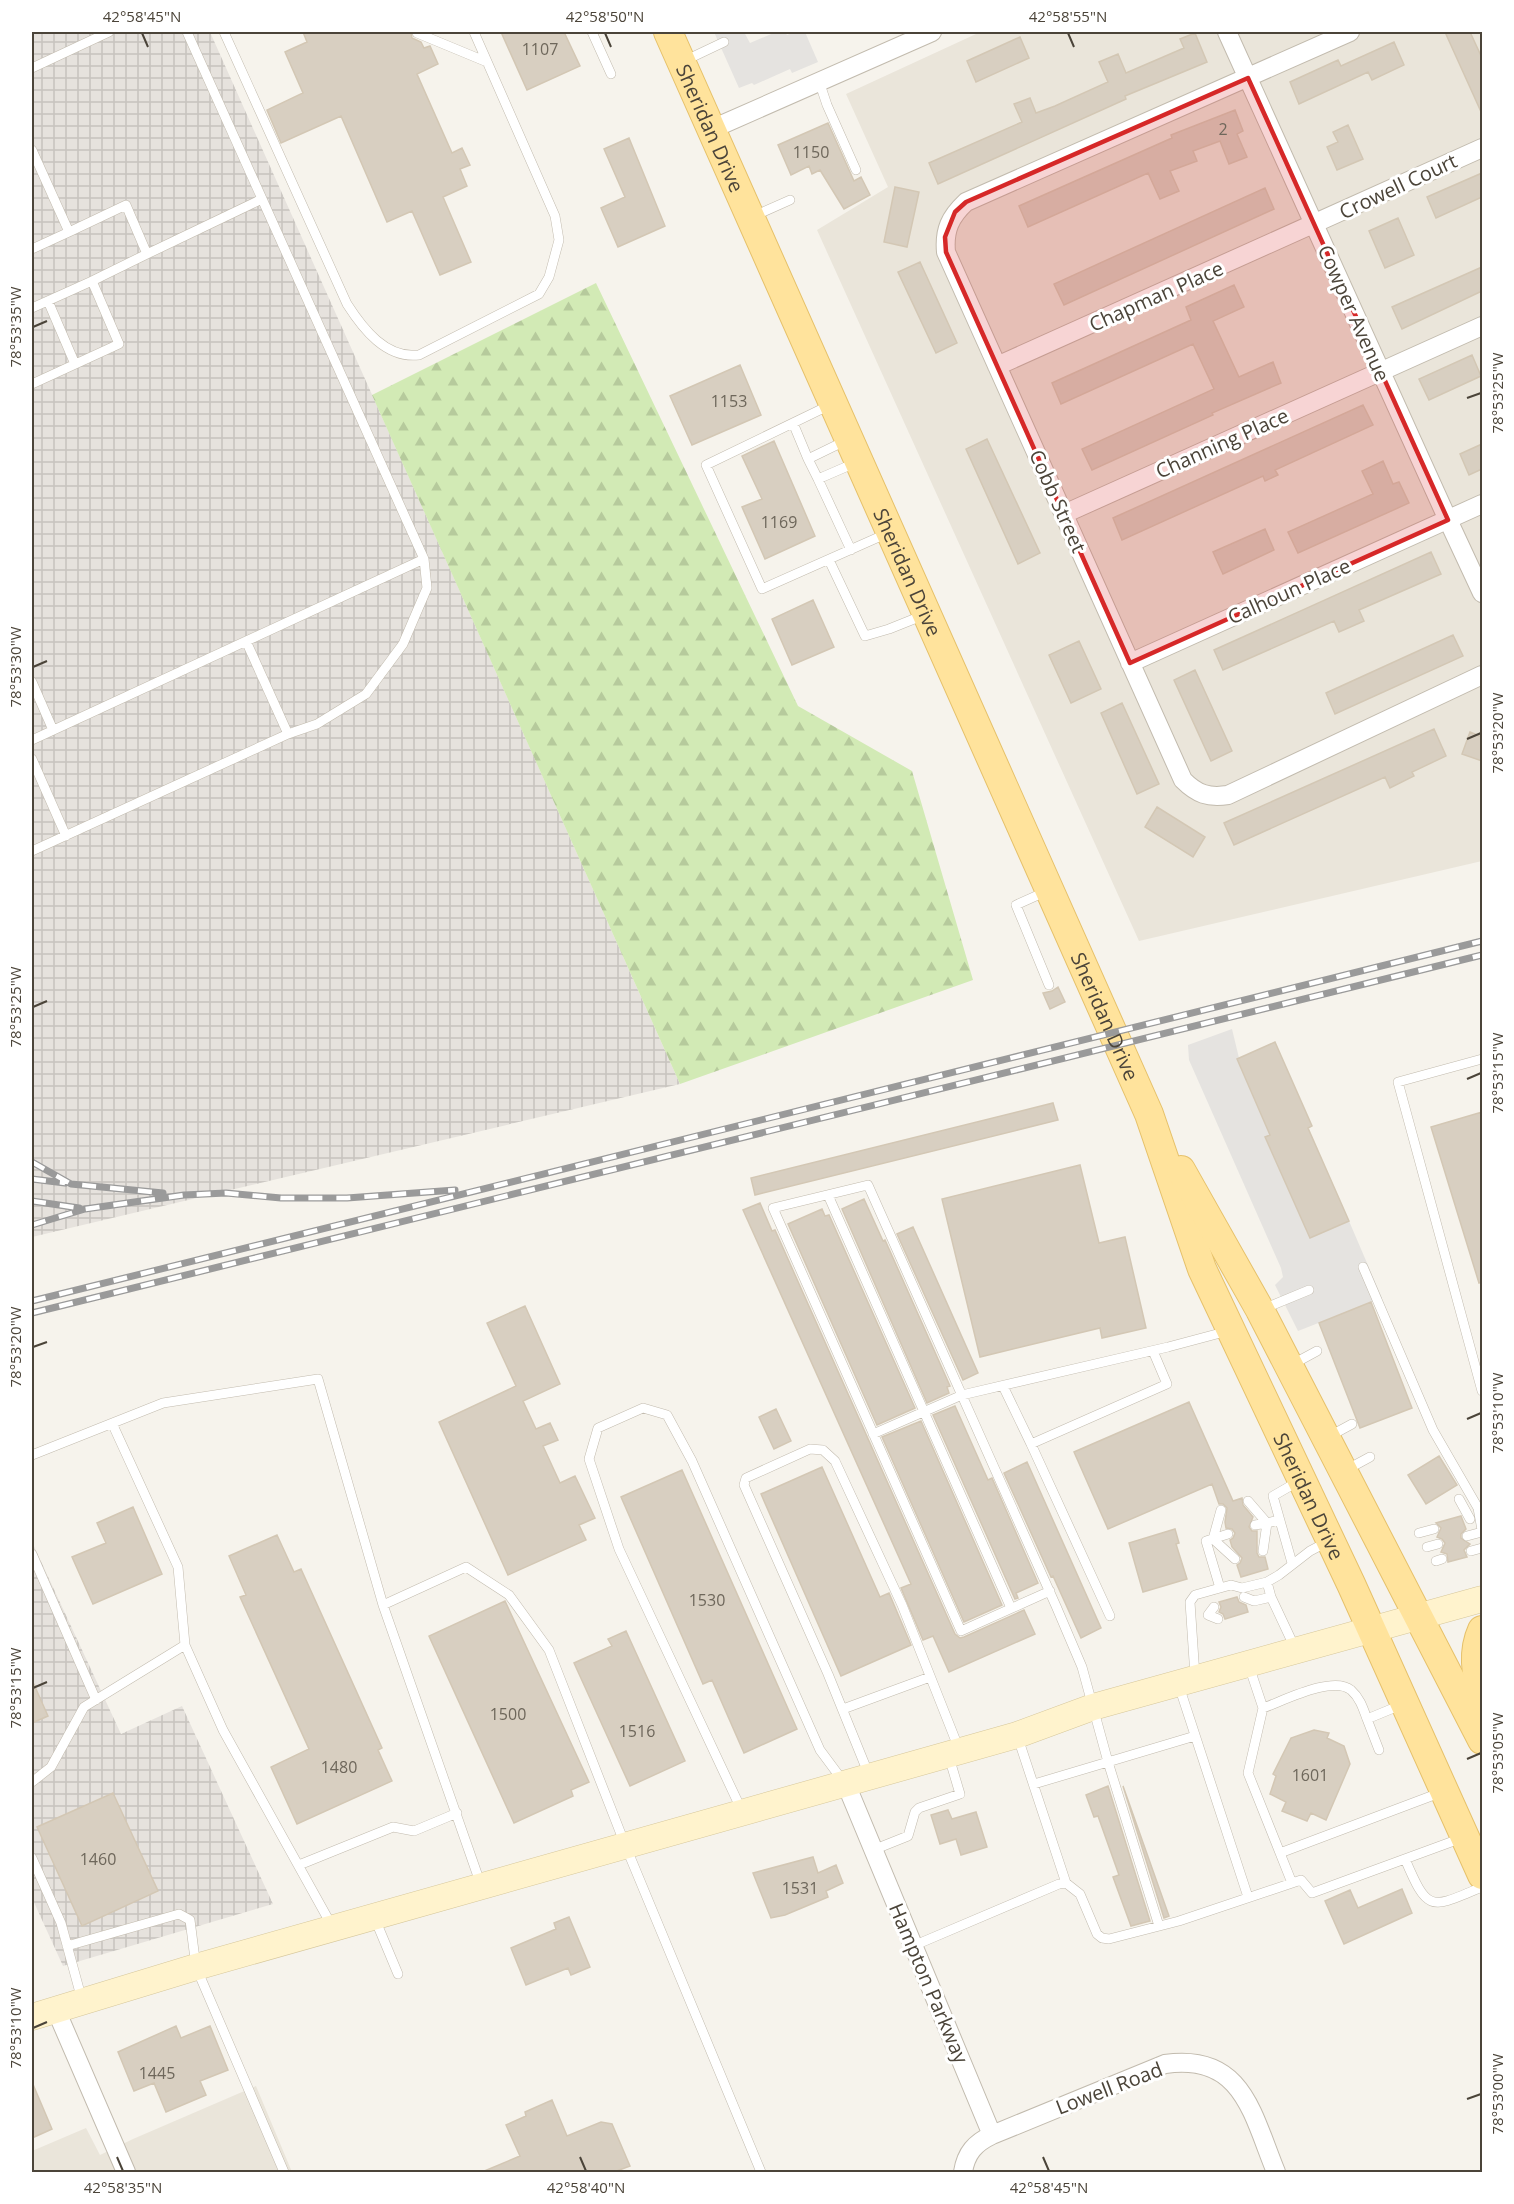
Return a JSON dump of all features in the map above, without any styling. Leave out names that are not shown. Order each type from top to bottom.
[{"type":"main road","name":"Sheridan Drive","points":[[668,32],[1149,1114],[1202,1269],[1372,1630],[1403,1704],[1466,1836],[1482,1875]]},
{"type":"main road","name":"Sheridan Drive","points":[[1149,1114],[1260,1310],[1482,1740]]},
{"type":"main road","points":[[32,2017],[196,1967],[1017,1735],[1093,1707],[1482,1599]]},
{"type":"main road","points":[[1482,1630],[1478,1641],[1476,1663],[1482,1696]]},
{"type":"street","points":[[712,129],[932,32]]},
{"type":"street","name":"Cowper Avenue","points":[[1227,32],[1482,593]]},
{"type":"street","points":[[1248,78],[1350,32]]},
{"type":"street","name":"Cobb Street","points":[[1248,78],[966,202],[955,212],[948,225],[945,237],[946,252],[1183,780],[1192,790],[1215,797],[1228,795],[1482,675]]},
{"type":"street","name":"Crowell Court","points":[[1314,225],[1482,148]]},
{"type":"street","name":"Chapman Place","points":[[997,366],[1314,225]]},
{"type":"street","name":"Channing Place","points":[[1064,514],[1482,326]]},
{"type":"street","name":"Calhoun Place","points":[[1130,663],[1482,504]]},
{"type":"street","name":"Hampton Parkway","points":[[846,1784],[992,2135]]},
{"type":"street","points":[[56,2010],[126,2172]]},
{"type":"street","name":"Lowell Road","points":[[992,2135],[1165,2064],[1182,2062],[1200,2064],[1216,2069],[1228,2077],[1240,2090],[1276,2172]]},
{"type":"street","points":[[963,2172],[970,2150],[980,2141],[992,2135]]},
{"type":"lane","points":[[32,68],[109,32]]},
{"type":"lane","points":[[32,851],[288,734],[318,724],[366,694],[403,644],[427,588],[424,559],[187,32]]},
{"type":"lane","points":[[224,32],[347,304],[362,328],[384,346],[405,357],[419,355],[539,294],[549,277],[559,240],[555,216],[474,32]]},
{"type":"lane","points":[[592,32],[611,74]]},
{"type":"lane","points":[[417,33],[487,62]]},
{"type":"lane","points":[[682,62],[724,42]]},
{"type":"lane","points":[[819,81],[827,105],[856,170]]},
{"type":"lane","points":[[32,150],[69,232]]},
{"type":"lane","points":[[32,308],[262,199]]},
{"type":"lane","points":[[751,218],[790,200]]},
{"type":"lane","points":[[32,249],[126,205],[147,254]]},
{"type":"lane","points":[[32,384],[119,344],[92,281]]},
{"type":"lane","points":[[48,301],[75,364]]},
{"type":"lane","points":[[834,403],[706,465],[762,590],[891,532]]},
{"type":"lane","points":[[793,423],[851,550]]},
{"type":"lane","points":[[808,459],[854,450]]},
{"type":"lane","points":[[818,479],[854,450]]},
{"type":"lane","points":[[32,741],[424,559]]},
{"type":"lane","points":[[830,560],[865,636],[927,614]]},
{"type":"lane","points":[[246,641],[288,734]]},
{"type":"lane","points":[[32,682],[53,730]]},
{"type":"lane","points":[[32,759],[66,836]]},
{"type":"lane","points":[[1048,985],[1016,904],[1049,890]]},
{"type":"lane","points":[[1482,1059],[1398,1082],[1482,1391]]},
{"type":"lane","points":[[1050,1591],[961,1631],[773,1208],[868,1185],[1050,1591],[1082,1668],[1108,1762],[1159,1926]]},
{"type":"lane","points":[[828,1195],[1011,1608]]},
{"type":"lane","points":[[1363,1267],[1433,1430],[1478,1508],[1471,1519]]},
{"type":"lane","points":[[1260,1310],[1309,1290]]},
{"type":"lane","points":[[873,1434],[962,1395],[1153,1351],[1231,1330]]},
{"type":"lane","points":[[1031,1444],[1167,1384],[1153,1351]]},
{"type":"lane","points":[[1289,1365],[1317,1351]]},
{"type":"lane","points":[[32,1455],[162,1403],[318,1379],[383,1605],[482,1887]]},
{"type":"lane","points":[[1003,1386],[1110,1616]]},
{"type":"lane","points":[[743,1813],[619,1549],[589,1459],[598,1428],[643,1408],[667,1415],[692,1461],[820,1750],[846,1784]]},
{"type":"lane","points":[[112,1423],[178,1567],[185,1645],[223,1730],[334,1929]]},
{"type":"lane","points":[[1327,1438],[1352,1424]]},
{"type":"lane","points":[[870,1777],[843,1709],[744,1485],[746,1478],[810,1449],[823,1450],[835,1461],[902,1605],[930,1677],[954,1753],[960,1794],[919,1808],[915,1812],[908,1836],[873,1850]]},
{"type":"lane","points":[[1344,1472],[1370,1457]]},
{"type":"lane","points":[[1292,1563],[1273,1496],[1301,1480]]},
{"type":"lane","points":[[1459,1499],[1471,1519],[1482,1531],[1467,1536]]},
{"type":"lane","points":[[1248,1501],[1267,1523],[1263,1551]]},
{"type":"lane","points":[[1213,1539],[1221,1510]]},
{"type":"lane","points":[[1255,1525],[1279,1520]]},
{"type":"lane","points":[[1419,1533],[1434,1529]]},
{"type":"lane","points":[[1220,1588],[1206,1541],[1228,1534]]},
{"type":"lane","points":[[1213,1539],[1235,1559]]},
{"type":"lane","points":[[1248,1898],[1194,1736],[1186,1681],[1190,1602],[1195,1595],[1231,1585],[1242,1588],[1267,1582],[1310,1551],[1329,1541]]},
{"type":"lane","points":[[1427,1547],[1438,1544]]},
{"type":"lane","points":[[1471,1551],[1482,1548]]},
{"type":"lane","points":[[32,1554],[96,1700]]},
{"type":"lane","points":[[383,1605],[466,1568],[509,1595],[549,1650],[626,1847],[761,2172]]},
{"type":"lane","points":[[1267,1582],[1271,1597],[1296,1650]]},
{"type":"lane","points":[[1244,1597],[1254,1601],[1271,1597]]},
{"type":"lane","points":[[1248,1610],[1254,1601]]},
{"type":"lane","points":[[1190,1621],[1208,1615],[1215,1607]]},
{"type":"lane","points":[[1208,1615],[1218,1619]]},
{"type":"lane","points":[[32,1782],[51,1767],[84,1707],[185,1645]]},
{"type":"lane","points":[[1248,1664],[1263,1708],[1248,1773],[1292,1883]]},
{"type":"lane","points":[[843,1709],[930,1677]]},
{"type":"lane","points":[[1263,1708],[1332,1684],[1349,1688],[1359,1698],[1379,1750]]},
{"type":"lane","points":[[1367,1719],[1403,1704]]},
{"type":"lane","points":[[1017,1735],[1066,1883],[1080,1894],[1102,1938],[1109,1939],[1159,1926],[1301,1880],[1312,1893],[1466,1836]]},
{"type":"lane","points":[[1034,1784],[1194,1736]]},
{"type":"lane","points":[[1280,1853],[1444,1791]]},
{"type":"lane","points":[[299,1865],[393,1827],[414,1831],[457,1813]]},
{"type":"lane","points":[[32,1858],[60,1923],[83,2002]]},
{"type":"lane","points":[[1405,1859],[1418,1890],[1436,1903],[1445,1902],[1482,1887]]},
{"type":"lane","points":[[913,1946],[1066,1883]]},
{"type":"lane","points":[[67,1946],[179,1914],[190,1920],[196,1967],[284,2172]]},
{"type":"lane","points":[[375,1917],[398,1974]]},
{"type":"highlighted area","points":[[1248,78],[1448,520],[1130,663],[946,252],[945,237],[955,212],[966,202]]},
{"type":"shaded area","points":[[32,32],[210,32],[680,1084],[32,1237]]},
{"type":"shaded area","points":[[714,32],[744,32],[750,43],[776,32],[785,32],[787,35],[805,32],[818,62],[792,73],[790,69],[754,85],[752,83],[739,88]]},
{"type":"shaded area","points":[[976,32],[1482,32],[1482,861],[1139,941],[817,230],[888,187],[846,94],[976,34]]},
{"type":"shaded area","points":[[1232,1029],[1239,1058],[1237,1059],[1270,1135],[1265,1138],[1310,1238],[1349,1221],[1382,1298],[1298,1331],[1275,1285],[1283,1277],[1281,1268],[1189,1060],[1188,1045]]},
{"type":"shaded area","points":[[32,1542],[121,1734],[182,1706],[273,1904],[63,1966],[32,1898]]},
{"type":"shaded area","points":[[256,2086],[292,2172],[32,2172],[32,2151],[86,2128],[100,2155]]},
{"type":"green space","points":[[596,283],[798,706],[912,771],[973,980],[680,1084],[372,395]]},
{"type":"building","points":[[303,32],[411,32],[412,38],[421,42],[424,48],[430,46],[438,64],[417,74],[452,153],[462,148],[470,165],[460,169],[467,186],[443,197],[471,262],[440,275],[412,211],[387,222],[341,116],[281,143],[267,110],[303,93],[285,52],[307,42]]},
{"type":"building","points":[[501,32],[564,32],[580,66],[527,90]]},
{"type":"building","points":[[1445,32],[1470,32],[1482,58],[1482,114]]},
{"type":"building","points":[[1195,33],[1207,62],[1125,96],[1126,99],[938,184],[929,163],[1022,122],[1014,104],[1030,98],[1036,113],[1055,106],[1108,82],[1099,62],[1118,54],[1126,73],[1184,48],[1180,39]]},
{"type":"building","points":[[1020,37],[1029,58],[976,82],[967,61]]},
{"type":"building","points":[[1394,42],[1404,65],[1372,80],[1368,72],[1299,104],[1290,82],[1338,60],[1341,66]]},
{"type":"building","points":[[1235,110],[1243,131],[1237,134],[1247,157],[1229,164],[1220,141],[1193,151],[1197,161],[1170,171],[1179,191],[1160,199],[1148,173],[1028,227],[1019,206],[1172,138],[1171,135]]},
{"type":"building","points":[[828,123],[854,181],[861,177],[870,195],[844,209],[820,170],[812,174],[809,166],[791,175],[778,145]]},
{"type":"building","points":[[1348,125],[1363,159],[1337,170],[1327,147],[1338,142],[1333,132]]},
{"type":"building","points":[[629,138],[665,226],[618,247],[601,208],[625,197],[604,149]]},
{"type":"building","points":[[1482,173],[1482,197],[1436,218],[1427,197]]},
{"type":"building","points":[[895,187],[919,192],[907,247],[884,242]]},
{"type":"building","points":[[1265,188],[1274,209],[1064,305],[1054,284]]},
{"type":"building","points":[[1398,218],[1414,255],[1385,268],[1369,231]]},
{"type":"building","points":[[920,262],[957,343],[936,353],[898,272]]},
{"type":"building","points":[[1482,267],[1482,291],[1402,329],[1392,307]]},
{"type":"building","points":[[1234,285],[1244,307],[1213,321],[1239,377],[1273,362],[1281,383],[1092,470],[1082,449],[1214,389],[1193,344],[1061,404],[1052,383],[1191,320],[1186,307]]},
{"type":"building","points":[[1472,355],[1481,376],[1429,400],[1419,379]]},
{"type":"building","points":[[740,365],[761,415],[692,445],[670,396]]},
{"type":"building","points":[[1363,405],[1373,425],[1275,470],[1278,475],[1265,481],[1263,476],[1122,540],[1113,518]]},
{"type":"building","points":[[987,439],[1040,553],[1018,564],[966,449]]},
{"type":"building","points":[[774,441],[815,536],[765,559],[742,507],[762,499],[742,456]]},
{"type":"building","points":[[1482,444],[1482,469],[1469,475],[1460,454]]},
{"type":"building","points":[[1383,461],[1393,484],[1399,482],[1409,503],[1298,553],[1288,532],[1373,494],[1362,471]]},
{"type":"building","points":[[1265,529],[1274,550],[1223,574],[1213,552]]},
{"type":"building","points":[[1431,552],[1441,574],[1359,610],[1364,621],[1339,632],[1334,621],[1223,670],[1214,650]]},
{"type":"building","points":[[813,600],[834,647],[792,665],[772,619]]},
{"type":"building","points":[[1453,635],[1463,656],[1335,714],[1326,693]]},
{"type":"building","points":[[1079,641],[1101,689],[1071,703],[1049,655]]},
{"type":"building","points":[[1195,670],[1232,751],[1211,761],[1174,680]]},
{"type":"building","points":[[1122,703],[1159,784],[1137,794],[1101,713]]},
{"type":"building","points":[[1434,729],[1446,756],[1412,772],[1414,776],[1390,788],[1385,777],[1234,845],[1224,823]]},
{"type":"building","points":[[1470,732],[1482,737],[1482,761],[1462,754]]},
{"type":"building","points":[[1157,807],[1205,837],[1193,857],[1145,827]]},
{"type":"building","points":[[1058,987],[1065,1002],[1050,1009],[1043,993]]},
{"type":"building","points":[[1275,1042],[1312,1126],[1308,1128],[1349,1221],[1310,1238],[1265,1137],[1270,1135],[1237,1059]]},
{"type":"building","points":[[1053,1103],[1058,1120],[755,1195],[751,1178]]},
{"type":"building","points":[[1482,1112],[1482,1282],[1479,1283],[1431,1127]]},
{"type":"building","points":[[1080,1165],[1099,1243],[1125,1237],[1146,1328],[1102,1338],[1100,1328],[980,1357],[942,1199]]},
{"type":"building","points":[[864,1199],[883,1241],[885,1240],[950,1386],[947,1387],[949,1393],[927,1403],[842,1209]]},
{"type":"building","points":[[760,1203],[772,1231],[775,1230],[955,1634],[960,1638],[964,1637],[1024,1610],[1035,1634],[949,1672],[933,1636],[923,1640],[901,1588],[911,1584],[743,1210]]},
{"type":"building","points":[[822,1209],[825,1216],[829,1215],[915,1408],[877,1425],[788,1224]]},
{"type":"building","points":[[913,1227],[978,1373],[963,1380],[897,1234]]},
{"type":"building","points":[[1371,1302],[1412,1408],[1360,1428],[1319,1323]]},
{"type":"building","points":[[525,1306],[560,1384],[523,1401],[536,1429],[550,1423],[558,1440],[543,1446],[560,1483],[575,1476],[595,1518],[579,1525],[586,1540],[508,1575],[439,1422],[516,1386],[487,1323]]},
{"type":"building","points":[[1189,1402],[1233,1501],[1242,1498],[1243,1505],[1253,1517],[1249,1527],[1252,1531],[1257,1531],[1257,1553],[1259,1557],[1265,1557],[1268,1569],[1241,1577],[1237,1565],[1242,1558],[1232,1547],[1230,1540],[1235,1533],[1232,1529],[1226,1528],[1227,1508],[1219,1504],[1212,1484],[1108,1529],[1074,1452]]},
{"type":"building","points":[[955,1406],[988,1480],[992,1478],[1038,1583],[1016,1593],[1018,1598],[1015,1599],[933,1415]]},
{"type":"building","points":[[776,1409],[791,1441],[774,1449],[759,1417]]},
{"type":"building","points":[[921,1421],[1002,1605],[964,1622],[882,1437]]},
{"type":"building","points":[[1439,1456],[1457,1485],[1426,1504],[1408,1475]]},
{"type":"building","points":[[1027,1462],[1101,1628],[1081,1638],[1004,1473]]},
{"type":"building","points":[[822,1467],[880,1597],[889,1593],[911,1645],[841,1676],[761,1494]]},
{"type":"building","points":[[682,1470],[797,1729],[744,1753],[712,1680],[703,1684],[621,1497]]},
{"type":"building","points":[[133,1507],[162,1574],[93,1604],[72,1557],[106,1543],[97,1523]]},
{"type":"building","points":[[1461,1516],[1466,1529],[1461,1534],[1461,1538],[1470,1544],[1464,1550],[1467,1557],[1448,1562],[1447,1554],[1441,1552],[1445,1543],[1437,1537],[1441,1528],[1436,1523]]},
{"type":"building","points":[[1175,1529],[1179,1543],[1176,1544],[1187,1579],[1143,1592],[1129,1543]]},
{"type":"building","points":[[277,1535],[294,1572],[301,1569],[382,1748],[378,1750],[392,1781],[297,1824],[271,1767],[309,1749],[240,1597],[246,1595],[229,1556]]},
{"type":"building","points":[[1237,1597],[1239,1602],[1246,1605],[1248,1612],[1225,1619],[1219,1612],[1221,1607],[1219,1602]]},
{"type":"building","points":[[505,1601],[589,1782],[571,1790],[573,1796],[514,1823],[429,1636]]},
{"type":"building","points":[[626,1631],[685,1761],[630,1786],[574,1663],[612,1646],[608,1639]]},
{"type":"building","points":[[32,1680],[48,1716],[32,1723]]},
{"type":"building","points":[[1314,1730],[1329,1733],[1327,1738],[1344,1746],[1350,1764],[1326,1820],[1311,1813],[1307,1821],[1282,1811],[1286,1802],[1270,1794],[1276,1776],[1273,1774],[1291,1738]]},
{"type":"building","points":[[1108,1786],[1150,1921],[1131,1926],[1113,1877],[1119,1875],[1098,1816],[1094,1817],[1086,1795]]},
{"type":"building","points":[[1123,1786],[1169,1916],[1164,1918]]},
{"type":"building","points":[[113,1793],[158,1891],[82,1926],[37,1827]]},
{"type":"building","points":[[948,1810],[952,1819],[976,1812],[987,1847],[961,1855],[956,1839],[940,1844],[931,1815]]},
{"type":"building","points":[[813,1857],[818,1873],[836,1865],[843,1883],[826,1891],[828,1897],[785,1915],[771,1918],[753,1873]]},
{"type":"building","points":[[1402,1889],[1412,1913],[1344,1944],[1325,1901],[1350,1890],[1358,1908]]},
{"type":"building","points":[[569,1917],[590,1967],[571,1975],[568,1968],[526,1985],[511,1948],[556,1929],[554,1923]]},
{"type":"building","points":[[176,2026],[181,2038],[210,2026],[228,2070],[200,2081],[206,2095],[166,2112],[154,2083],[134,2091],[118,2052]]},
{"type":"building","points":[[32,2082],[52,2129],[32,2138]]},
{"type":"building","points":[[552,2100],[567,2136],[601,2122],[612,2124],[630,2166],[614,2172],[482,2172],[520,2156],[506,2125],[526,2116],[525,2112]]},
{"type":"railway","points":[[32,1301],[1482,941]]},
{"type":"railway","points":[[32,1313],[1482,955]]},
{"type":"railway","points":[[32,1162],[71,1184],[163,1193]]},
{"type":"railway","points":[[32,1179],[65,1183]]},
{"type":"railway","points":[[32,1225],[85,1209],[184,1195],[226,1193],[281,1198],[347,1198],[455,1190]]},
{"type":"railway","points":[[32,1201],[79,1208]]}]
